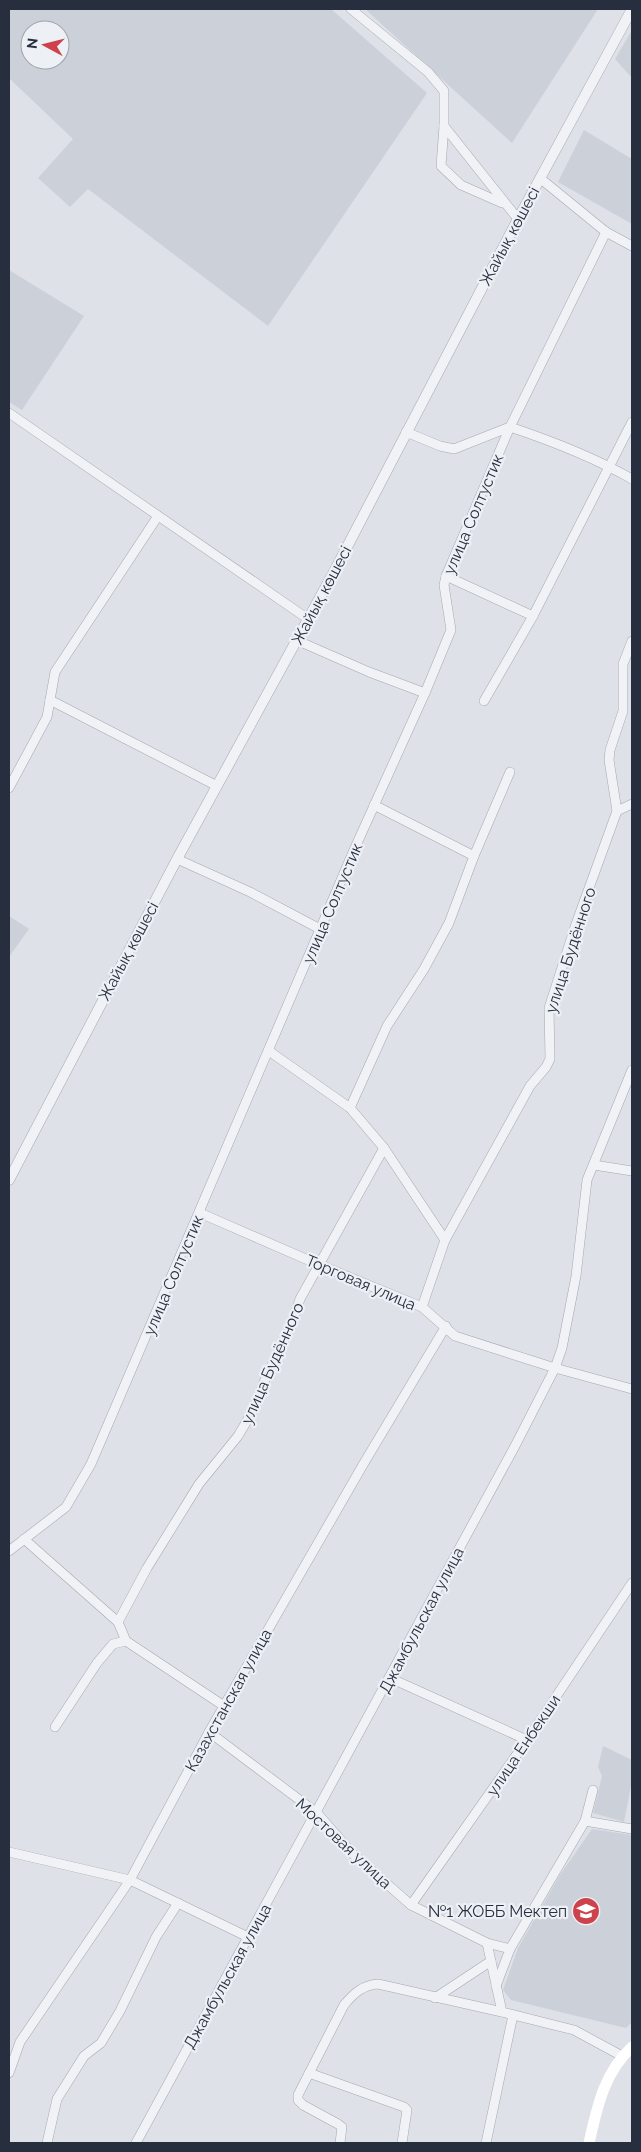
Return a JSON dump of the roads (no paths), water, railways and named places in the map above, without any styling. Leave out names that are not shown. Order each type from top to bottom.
[{"type":"main road","points":[[590,2143],[602,2092],[611,2072],[622,2056],[632,2047]]},
{"type":"street","points":[[351,9],[428,72],[444,91],[442,166],[461,185],[505,204]]},
{"type":"street","name":"Жайық көшесі","points":[[9,1180],[177,859],[308,619],[518,219],[632,9]]},
{"type":"street","points":[[444,126],[518,219]]},
{"type":"street","points":[[541,179],[606,232],[632,246]]},
{"type":"street","name":"улица Солтустик","points":[[9,1551],[66,1507],[91,1464],[320,929],[451,630],[444,586],[446,576],[510,427],[606,232]]},
{"type":"street","points":[[9,413],[308,619]]},
{"type":"street","points":[[484,702],[533,616],[632,422]]},
{"type":"street","points":[[406,432],[440,446],[454,449],[510,427],[610,466],[632,479]]},
{"type":"street","points":[[9,788],[47,717],[55,672],[158,516]]},
{"type":"street","points":[[446,576],[533,616]]},
{"type":"street","points":[[296,640],[369,672],[425,693]]},
{"type":"street","points":[[632,642],[624,664],[623,712],[610,750],[609,760],[618,811],[632,804]]},
{"type":"street","points":[[50,700],[218,786]]},
{"type":"street","points":[[350,1108],[387,1026],[424,969],[449,923],[474,856],[510,772]]},
{"type":"street","points":[[374,805],[474,856]]},
{"type":"street","name":"улица Будённого","points":[[422,1306],[445,1240],[530,1086],[546,1067],[550,1058],[548,1008],[576,924],[618,811]]},
{"type":"street","points":[[177,859],[250,892],[320,929]]},
{"type":"street","points":[[269,1051],[350,1108],[384,1148],[445,1240]]},
{"type":"street","name":"Джамбульская улица","points":[[136,2143],[390,1678],[555,1368],[562,1348],[576,1276],[588,1180],[632,1070]]},
{"type":"street","name":"улица Будённого","points":[[118,1622],[147,1568],[199,1484],[238,1436],[255,1407],[264,1382],[291,1326],[300,1300],[384,1148]]},
{"type":"street","points":[[594,1165],[632,1171]]},
{"type":"street","name":"Торговая улица","points":[[200,1213],[422,1306],[455,1336],[555,1368],[632,1388]]},
{"type":"street","name":"Казахстанская улица","points":[[9,2072],[20,2042],[130,1880],[209,1732],[446,1326]]},
{"type":"street","points":[[24,1539],[118,1622],[126,1641],[224,1706]]},
{"type":"street","name":"улица Енбекши","points":[[411,1905],[527,1740],[632,1583]]},
{"type":"street","points":[[55,1727],[97,1663],[113,1644],[126,1641]]},
{"type":"street","points":[[390,1678],[527,1740]]},
{"type":"street","name":"Мостовая улица","points":[[209,1732],[317,1813],[353,1854],[411,1905],[486,1943],[510,1949]]},
{"type":"street","points":[[496,1986],[510,1949],[585,1821],[593,1790]]},
{"type":"street","points":[[585,1821],[632,1829]]},
{"type":"street","points":[[9,1852],[130,1880],[248,1938]]},
{"type":"street","points":[[47,2143],[57,2099],[84,2056],[101,2044],[120,2011],[156,1937],[178,1903]]},
{"type":"street","points":[[486,1943],[502,2012]]},
{"type":"street","points":[[435,1998],[491,1961]]},
{"type":"street","points":[[340,2143],[342,2127],[302,2105],[298,2100],[298,2095],[344,2005],[360,1990],[378,1984],[574,2030],[622,2056]]},
{"type":"street","points":[[486,2143],[513,2015]]},
{"type":"street","points":[[309,2073],[404,2107],[407,2110],[407,2115],[402,2143]]},
{"type":"place","name":"№1 ЖОББ Мектеп","points":[[586,1911]]}]
